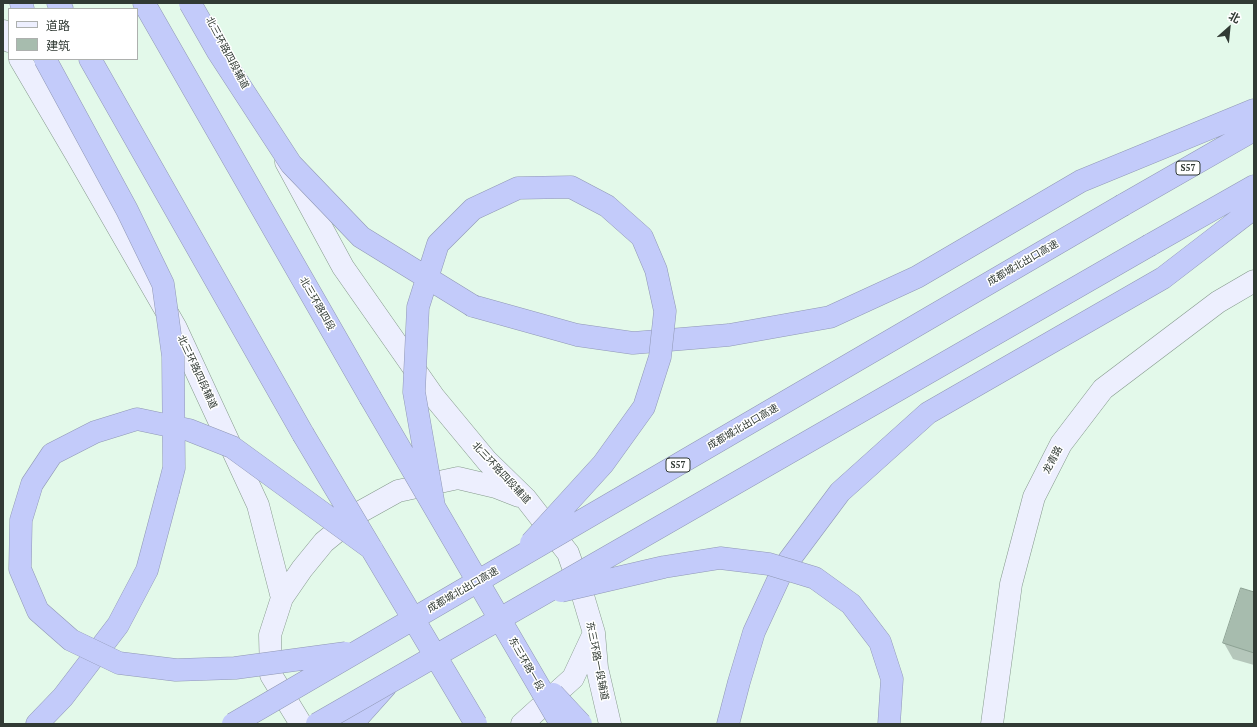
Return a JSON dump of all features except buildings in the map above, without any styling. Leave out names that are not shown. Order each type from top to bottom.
[{"type":"highway","name":"北三环路四段","points":[[144,3],[491,605]]},
{"type":"highway","points":[[190,3],[218,52],[291,164],[361,237],[473,306],[577,335],[633,343],[730,335],[830,318],[917,276],[1081,182],[1254,110]]},
{"type":"highway","points":[[37,724],[63,697],[118,625],[147,570],[174,468],[173,356],[163,284],[128,210],[46,60]]},
{"type":"highway","points":[[91,60],[299,427],[426,640],[467,714],[476,724]]},
{"type":"highway","name":"成都城北出口高速","points":[[233,724],[1254,130]]},
{"type":"highway","points":[[434,506],[414,392],[418,307],[438,244],[473,209],[518,188],[571,186],[607,206],[642,237],[656,270],[664,311],[660,357],[644,407],[603,464],[517,559]]},
{"type":"highway","points":[[317,724],[1254,186]]},
{"type":"highway","points":[[728,724],[754,632],[784,567],[840,492],[928,413],[1163,278],[1254,208]]},
{"type":"highway","points":[[358,651],[235,668],[176,670],[119,663],[71,640],[38,611],[20,569],[20,520],[32,484],[52,454],[95,432],[137,419],[189,430],[232,447],[372,549]]},
{"type":"highway","points":[[539,596],[664,566],[720,558],[769,564],[815,578],[851,604],[880,642],[892,679],[889,724]]},
{"type":"highway","name":"东三环路一段","points":[[491,605],[561,724]]},
{"type":"highway","points":[[526,664],[581,724]]},
{"type":"highway","points":[[352,724],[390,682]]},
{"type":"main road","name":"北三环路四段辅道","points":[[201,3],[298,186],[343,267],[434,397],[487,460],[526,499],[568,553]]},
{"type":"main road","name":"北三环路四段辅道","points":[[21,60],[176,328],[258,505],[282,598]]},
{"type":"main road","name":"龙青路","points":[[992,724],[1011,584],[1034,496],[1061,444],[1103,389],[1218,302],[1254,281]]},
{"type":"main road","points":[[296,716],[271,675],[270,635],[282,598],[302,569],[324,542],[362,511],[398,491],[458,478],[496,487],[526,499]]},
{"type":"main road","name":"东三环路一段辅道","points":[[568,553],[594,632],[597,668],[610,724]]},
{"type":"main road","points":[[522,724],[573,678],[594,632]]}]
